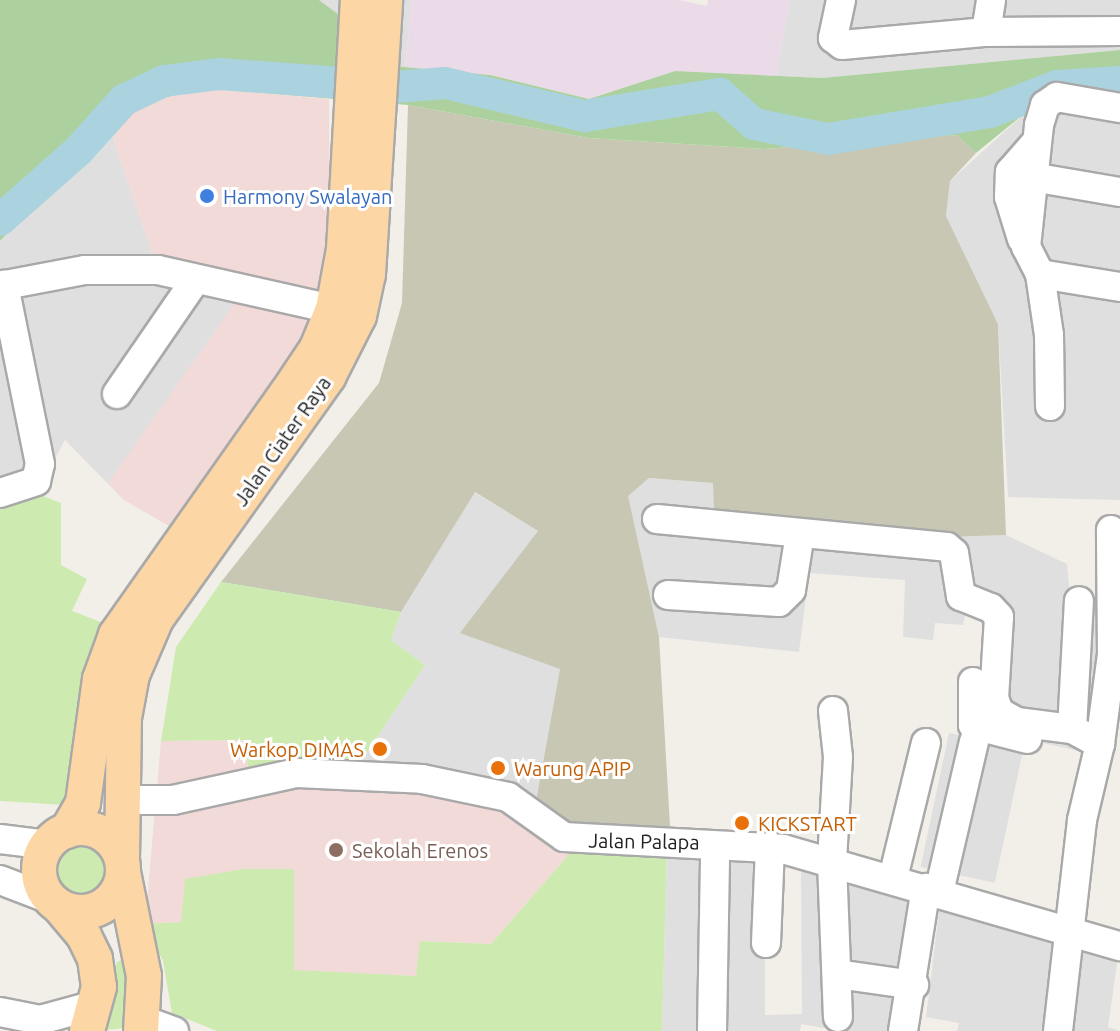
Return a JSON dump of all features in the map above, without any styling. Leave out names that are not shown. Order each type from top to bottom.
[{"type":"main road","name":"Jalan Ciater Raya","points":[[358,0],[368,53]]},
{"type":"main road","name":"Jalan Ciater Raya","points":[[66,826],[100,679],[116,635],[302,370],[333,309],[364,116],[368,53],[385,0]]},
{"type":"main road","name":"Jalan Ciater Raya","points":[[153,1027],[122,866],[124,718],[132,675],[156,619],[352,336],[368,274],[364,116]]},
{"type":"main road","points":[[91,1018],[99,987],[95,959],[84,936],[55,902],[40,878],[66,826],[124,800]]},
{"type":"main road","points":[[55,902],[82,912],[104,905],[122,866],[98,832],[66,826]]},
{"type":"street","points":[[841,0],[833,38],[839,44],[986,32],[1120,31]]},
{"type":"street","points":[[986,32],[991,0]]},
{"type":"street","points":[[1026,247],[1035,143],[1050,99],[1120,108]]},
{"type":"street","points":[[1035,143],[1010,172],[1012,217],[1040,274],[1049,335],[1050,406]]},
{"type":"street","points":[[1032,177],[1120,192]]},
{"type":"street","points":[[0,493],[36,481],[38,475],[12,390],[2,285],[120,268],[158,270],[194,282],[333,309]]},
{"type":"street","points":[[1040,274],[1120,287]]},
{"type":"street","points":[[117,394],[194,282]]},
{"type":"street","points":[[657,519],[947,547],[954,553],[961,596],[991,608],[999,617],[994,698],[999,712],[1017,722],[1072,729],[1099,750]]},
{"type":"street","points":[[1058,1031],[1082,820],[1099,750],[1112,654],[1111,530]]},
{"type":"street","points":[[668,595],[779,602],[791,590],[800,534]]},
{"type":"street","points":[[1072,729],[1079,601]]},
{"type":"street","points":[[973,682],[977,729],[1099,750]]},
{"type":"street","points":[[833,711],[838,757],[832,862],[838,1017]]},
{"type":"street","points":[[903,1031],[933,890],[974,741]]},
{"type":"street","points":[[893,878],[926,743]]},
{"type":"street","name":"Jalan Palapa","points":[[124,800],[173,800],[297,773],[408,778],[508,797],[571,839],[770,847],[893,878],[933,890],[974,908],[1120,946]]},
{"type":"street","points":[[0,839],[66,826]]},
{"type":"street","points":[[766,943],[770,847]]},
{"type":"street","points":[[712,1031],[715,857]]},
{"type":"street","points":[[0,880],[55,902]]},
{"type":"street","points":[[837,974],[914,985]]},
{"type":"street","points":[[0,1012],[40,1020],[91,1018]]},
{"type":"shaded area","points":[[319,0],[412,0],[405,67],[339,61],[342,17]]},
{"type":"shaded area","points":[[412,0],[680,0],[707,6],[708,0],[790,0],[776,76],[675,71],[589,99],[490,75],[405,67]]},
{"type":"shaded area","points":[[790,0],[1120,0],[1120,50],[822,78],[776,76]]},
{"type":"shaded area","points":[[203,88],[329,99],[330,278],[292,361],[174,529],[124,500],[108,483],[249,283],[153,256],[110,129],[148,102]]},
{"type":"shaded area","points":[[1096,99],[1120,104],[1120,500],[1008,497],[998,324],[946,216],[950,181],[1025,113]]},
{"type":"shaded area","points":[[408,105],[588,138],[764,149],[957,135],[976,153],[950,181],[946,216],[998,324],[1006,535],[920,538],[740,521],[714,510],[713,483],[649,478],[628,496],[659,637],[670,826],[584,837],[536,801],[560,669],[460,633],[538,531],[475,492],[401,612],[221,582],[379,383],[402,303]]},
{"type":"shaded area","points":[[110,129],[153,256],[249,282],[124,500],[65,440],[44,478],[43,496],[0,506],[0,241]]},
{"type":"shaded area","points":[[649,478],[714,483],[714,510],[920,538],[1006,535],[1067,564],[1070,597],[1120,602],[1084,752],[983,730],[974,710],[989,616],[966,611],[963,625],[935,623],[933,640],[903,637],[905,580],[809,573],[799,652],[659,637],[627,496]]},
{"type":"shaded area","points":[[474,492],[538,531],[560,669],[536,801],[355,770],[425,665],[391,640],[401,612]]},
{"type":"shaded area","points":[[949,733],[1023,749],[995,883],[921,867]]},
{"type":"shaded area","points":[[245,740],[249,776],[466,782],[584,837],[491,944],[421,941],[416,976],[293,971],[294,869],[181,922],[145,924],[161,741]]},
{"type":"shaded area","points":[[667,846],[765,854],[765,1015],[802,1014],[801,864],[924,897],[908,1031],[841,1031],[801,1024],[800,1031],[662,1031]]},
{"type":"shaded area","points":[[940,903],[1037,937],[1119,950],[1108,1027],[1120,1031],[957,1031],[959,1023],[926,1017]]},
{"type":"green space","points":[[0,0],[319,0],[342,17],[340,61],[490,75],[589,99],[675,71],[822,78],[1120,50],[1120,104],[1095,99],[1025,113],[976,153],[957,135],[764,149],[588,138],[408,105],[203,88],[148,102],[110,128],[0,241]]},
{"type":"green space","points":[[43,496],[61,503],[61,565],[87,579],[72,611],[101,622],[74,731],[65,805],[0,801],[0,506]]},
{"type":"green space","points":[[221,582],[401,612],[391,640],[425,665],[355,770],[249,777],[245,740],[161,741],[176,647]]},
{"type":"green space","points":[[584,837],[667,846],[662,1031],[217,1031],[172,1013],[163,961],[145,924],[181,922],[185,879],[243,869],[294,869],[294,970],[416,976],[420,941],[491,944]]},
{"type":"green space","points":[[81,847],[98,854],[105,871],[98,888],[81,895],[64,888],[57,871],[64,854]]},
{"type":"green space","points":[[124,959],[129,990],[126,1028],[95,1031],[117,962]]},
{"type":"waterway","points":[[0,220],[78,151],[124,100],[164,81],[219,74],[396,87],[445,83],[585,116],[720,94],[754,124],[828,139],[990,112],[1057,86],[1120,82]]},
{"type":"place","name":"Harmony Swalayan","points":[[207,196]]},
{"type":"place","name":"Warkop DIMAS","points":[[380,749]]},
{"type":"place","name":"Warung APIP","points":[[498,768]]},
{"type":"place","name":"KICKSTART","points":[[742,823]]},
{"type":"place","name":"Sekolah Erenos","points":[[336,850]]}]
